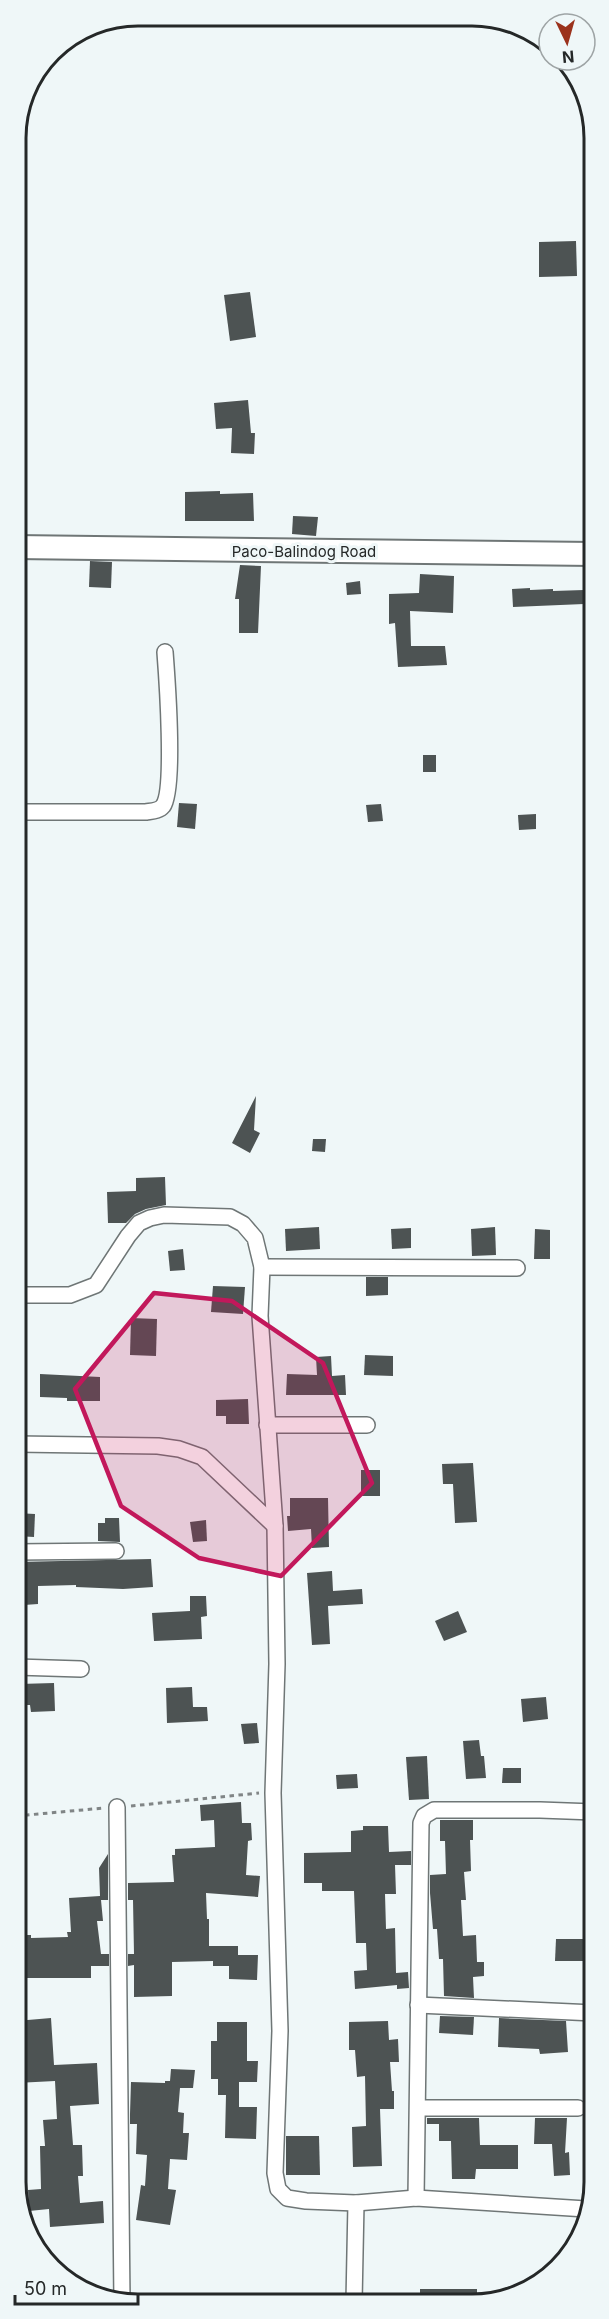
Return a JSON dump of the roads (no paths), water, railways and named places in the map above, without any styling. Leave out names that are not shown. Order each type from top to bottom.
[{"type":"street","name":"Paco-Balindog Road","points":[[26,547],[584,554]]},
{"type":"street","points":[[26,812],[146,812],[162,807],[168,793],[165,652]]},
{"type":"street","points":[[26,1295],[70,1295],[96,1285],[139,1223],[150,1218],[164,1215],[236,1219],[250,1230],[255,1238],[262,1267],[260,1316],[275,1526],[277,1664],[273,1793],[280,2031],[275,2173],[278,2188],[287,2198],[306,2201],[356,2203],[416,2198],[580,2209]]},
{"type":"street","points":[[262,1267],[517,1268]]},
{"type":"street","points":[[267,1425],[367,1425]]},
{"type":"street","points":[[26,1444],[158,1446],[179,1449],[202,1457],[275,1526]]},
{"type":"street","points":[[26,1552],[116,1551]]},
{"type":"street","points":[[26,1667],[81,1669]]},
{"type":"street","points":[[117,1807],[122,2292]]},
{"type":"street","points":[[416,2198],[418,2006],[424,1816],[434,1810],[583,1812]]},
{"type":"street","points":[[418,2006],[583,2013]]},
{"type":"street","points":[[418,2108],[578,2108]]},
{"type":"street","points":[[354,2294],[356,2203]]}]
